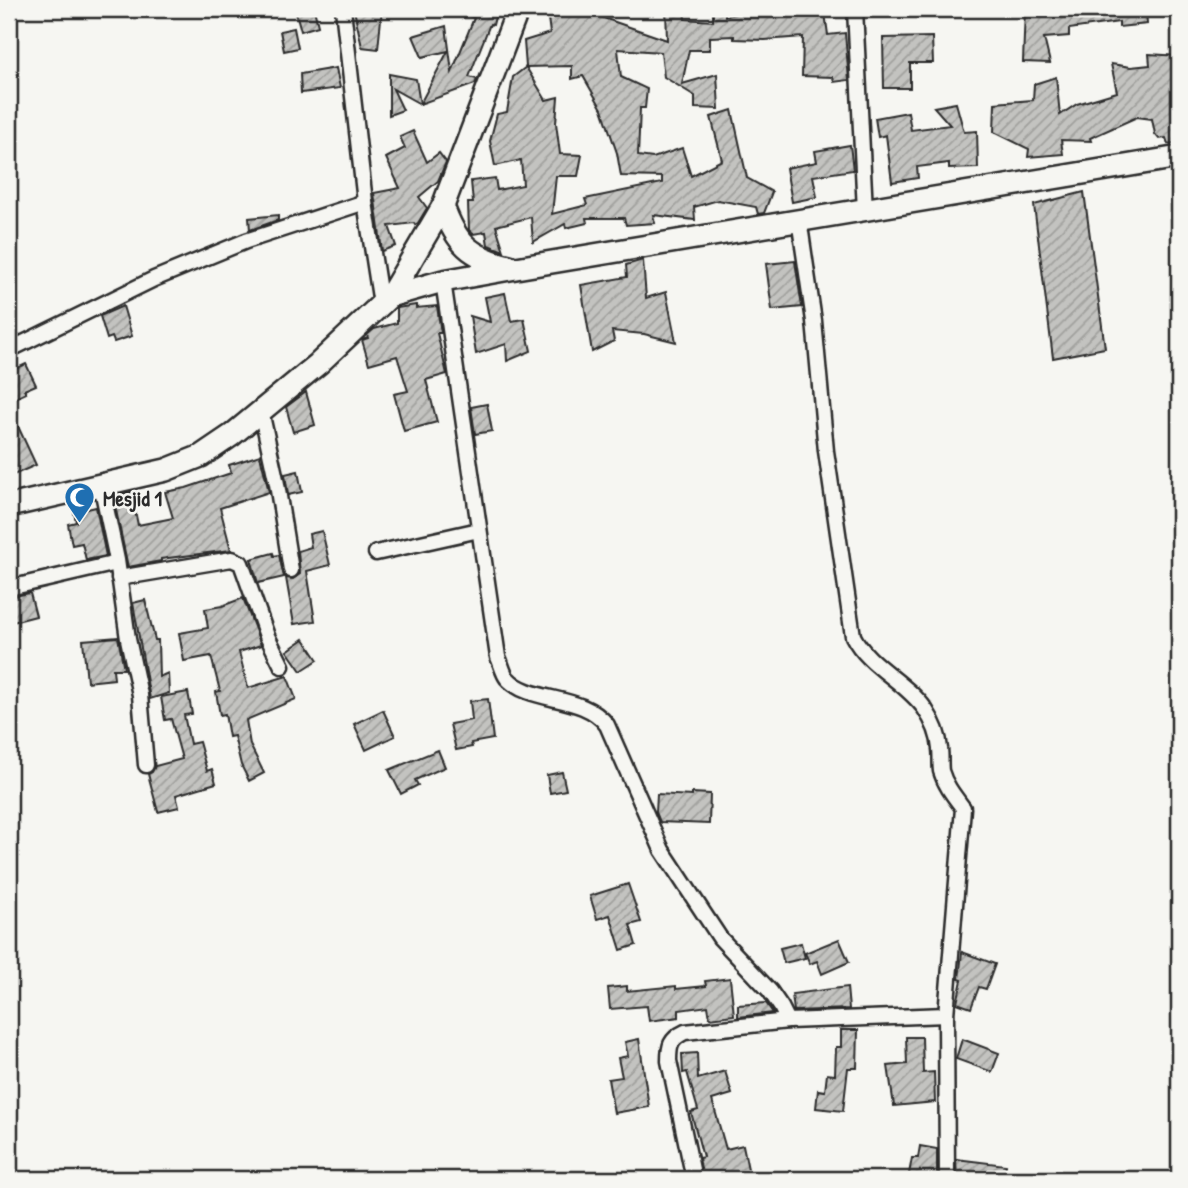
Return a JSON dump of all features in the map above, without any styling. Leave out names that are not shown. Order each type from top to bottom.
[{"type":"main road","points":[[9,506],[166,470],[201,456],[318,364],[386,300],[443,206],[525,9]]},
{"type":"main road","points":[[386,300],[443,281],[1179,157]]},
{"type":"main road","points":[[443,206],[451,229],[460,243],[489,262],[516,268]]},
{"type":"street","points":[[343,9],[365,202],[386,300]]},
{"type":"street","points":[[855,9],[865,211]]},
{"type":"street","points":[[9,350],[154,279],[246,241],[365,202]]},
{"type":"street","points":[[799,219],[814,321],[826,452],[853,636],[858,646],[905,687],[924,709],[936,729],[940,747],[940,768],[947,786],[963,808],[946,1015],[947,1179]]},
{"type":"street","points":[[443,281],[498,657],[507,678],[523,689],[588,708],[600,715],[607,724],[662,850],[720,938],[770,991],[788,1021]]},
{"type":"street","points":[[261,411],[277,484],[291,570]]},
{"type":"street","points":[[101,484],[140,695],[146,765]]},
{"type":"street","points":[[376,553],[479,530]]},
{"type":"street","points":[[9,588],[118,571],[232,559],[241,563],[267,636],[282,666]]},
{"type":"street","points":[[694,1179],[670,1062],[669,1045],[675,1037],[685,1032],[788,1021],[946,1015]]},
{"type":"building","points":[[295,9],[314,9],[318,26],[301,31]]},
{"type":"building","points":[[382,9],[378,49],[362,47],[354,10]]},
{"type":"building","points":[[453,9],[497,9],[493,25],[490,24],[469,77],[477,79],[475,84],[420,104],[448,51],[422,57],[413,36],[446,26],[452,72],[474,18]]},
{"type":"building","points":[[666,9],[684,9],[685,19],[713,21],[713,9],[725,9],[725,16],[765,9],[825,13],[828,35],[845,33],[849,80],[834,82],[833,77],[802,76],[803,37],[765,40],[734,39],[734,36],[710,37],[710,50],[689,50],[682,84],[717,74],[719,109],[695,108],[695,96],[664,77],[661,52],[618,49],[621,77],[647,89],[645,108],[640,108],[638,156],[653,158],[682,148],[691,176],[722,160],[711,117],[732,110],[747,178],[772,192],[764,213],[758,214],[756,207],[718,200],[694,207],[695,220],[653,215],[655,223],[626,225],[624,218],[586,218],[587,223],[566,228],[565,224],[533,242],[531,217],[496,226],[504,251],[488,245],[486,232],[473,234],[469,230],[468,203],[473,203],[471,181],[495,178],[497,190],[523,185],[521,160],[495,166],[490,141],[497,114],[507,112],[513,77],[526,67],[524,41],[550,33],[548,18],[569,15],[569,12],[592,11],[592,14],[667,40]],"holes":[[[572,66],[572,79],[583,76],[602,109],[617,153],[621,176],[662,177],[662,183],[585,199],[587,205],[552,214],[556,176],[578,176],[582,155],[560,154],[556,123],[558,97],[546,100],[526,67]]]},
{"type":"building","points":[[1025,9],[1146,9],[1147,24],[1119,27],[1119,22],[1069,29],[1069,36],[1044,38],[1050,63],[1023,62]]},
{"type":"building","points":[[294,28],[298,48],[284,51],[280,31]]},
{"type":"building","points":[[932,37],[933,63],[910,63],[910,88],[884,88],[883,38]]},
{"type":"building","points":[[1149,54],[1179,56],[1179,142],[1168,144],[1166,138],[1159,139],[1155,134],[1152,119],[1137,117],[1090,138],[1091,141],[1061,140],[1063,154],[1028,157],[1029,149],[994,132],[995,103],[1033,100],[1034,84],[1056,77],[1060,115],[1077,104],[1117,92],[1111,64],[1131,67],[1150,65]]},
{"type":"building","points":[[336,68],[340,88],[301,93],[300,74]]},
{"type":"building","points":[[389,74],[416,79],[420,104],[393,89],[403,110],[389,115]]},
{"type":"building","points":[[956,103],[964,132],[977,131],[978,168],[949,169],[949,163],[917,167],[918,178],[892,182],[886,135],[878,137],[875,118],[908,112],[911,130],[950,125],[934,107]]},
{"type":"building","points":[[413,131],[427,162],[439,153],[446,162],[438,181],[419,197],[427,208],[418,223],[389,226],[396,246],[382,251],[374,193],[400,188],[386,158],[405,148],[400,137]]},
{"type":"building","points":[[850,145],[853,170],[813,176],[817,197],[792,202],[786,168],[817,162],[815,151]]},
{"type":"building","points":[[1084,192],[1105,348],[1053,358],[1034,205]]},
{"type":"building","points":[[278,215],[278,220],[250,230],[249,218]]},
{"type":"building","points":[[643,260],[646,298],[666,292],[676,342],[644,334],[612,331],[614,341],[592,352],[581,285],[627,277],[626,265]]},
{"type":"building","points":[[795,261],[802,307],[772,310],[766,264]]},
{"type":"building","points":[[505,293],[511,321],[524,319],[531,351],[507,361],[506,344],[476,354],[470,316],[490,322],[485,297]]},
{"type":"building","points":[[416,305],[416,308],[437,306],[441,333],[437,333],[447,374],[426,380],[437,422],[404,431],[394,394],[408,391],[397,356],[369,364],[362,340],[368,338],[367,335],[374,329],[397,323],[397,308]]},
{"type":"building","points":[[123,306],[132,336],[114,342],[112,337],[107,339],[100,316]]},
{"type":"building","points":[[26,364],[36,385],[9,401],[9,372]]},
{"type":"building","points":[[306,392],[315,425],[293,432],[286,407]]},
{"type":"building","points":[[487,404],[492,431],[475,434],[471,407]]},
{"type":"building","points":[[9,407],[36,465],[9,477]]},
{"type":"building","points":[[260,455],[269,492],[220,508],[231,550],[161,559],[128,567],[113,496],[131,492],[138,525],[173,518],[165,492],[231,473],[229,465]]},
{"type":"building","points":[[298,471],[302,492],[288,495],[285,474]]},
{"type":"building","points":[[96,507],[106,556],[86,560],[82,543],[72,545],[68,524],[76,522],[74,512]]},
{"type":"building","points":[[322,531],[330,565],[307,571],[315,621],[294,624],[286,578],[293,579],[300,574],[298,551],[311,547],[309,534]]},
{"type":"building","points":[[273,553],[274,556],[279,555],[284,577],[258,583],[251,559]]},
{"type":"building","points":[[30,593],[36,616],[9,623],[9,597]]},
{"type":"building","points":[[243,598],[261,645],[239,652],[248,688],[287,676],[296,699],[246,720],[250,745],[264,773],[249,781],[241,765],[234,736],[229,737],[225,714],[220,715],[216,692],[220,691],[211,656],[184,661],[179,633],[208,628],[205,609]]},
{"type":"building","points":[[145,600],[155,640],[158,640],[159,677],[168,673],[169,693],[150,699],[133,603]]},
{"type":"building","points":[[118,637],[124,669],[113,669],[114,679],[87,682],[83,640]]},
{"type":"building","points":[[304,639],[318,660],[301,671],[287,651]]},
{"type":"building","points":[[188,692],[192,714],[184,715],[190,744],[199,742],[207,771],[212,769],[216,783],[176,795],[179,807],[158,812],[148,774],[155,766],[182,759],[171,719],[165,720],[161,697]]},
{"type":"building","points":[[488,699],[493,739],[471,743],[472,747],[456,750],[450,724],[472,720],[470,701]]},
{"type":"building","points":[[383,710],[395,736],[366,750],[354,724]]},
{"type":"building","points":[[438,750],[445,767],[415,780],[418,785],[401,794],[389,770]]},
{"type":"building","points":[[562,772],[566,790],[550,793],[547,775]]},
{"type":"building","points":[[692,793],[710,794],[709,824],[660,822],[656,812],[657,794],[692,796]]},
{"type":"building","points":[[628,884],[641,922],[630,925],[636,945],[621,950],[610,915],[597,919],[590,896]]},
{"type":"building","points":[[839,939],[849,962],[822,974],[817,961],[810,964],[805,953]]},
{"type":"building","points":[[801,943],[805,958],[784,963],[780,948]]},
{"type":"building","points":[[962,952],[995,964],[986,989],[979,987],[971,1008],[957,1003],[962,980],[959,979]]},
{"type":"building","points":[[730,978],[734,1015],[710,1018],[708,1006],[679,1010],[679,1017],[649,1021],[647,1006],[610,1009],[608,988],[627,986],[627,991],[676,986],[676,989],[706,986],[705,981]]},
{"type":"building","points":[[847,987],[849,1009],[794,1011],[792,994]]},
{"type":"building","points":[[766,1003],[773,1013],[738,1017],[738,1005]]},
{"type":"building","points":[[841,1030],[858,1030],[857,1068],[848,1068],[843,1111],[816,1108],[818,1090],[825,1091],[827,1074],[835,1075],[836,1047],[841,1047]]},
{"type":"building","points":[[906,1037],[922,1037],[923,1073],[934,1072],[935,1102],[894,1106],[888,1066],[907,1064]]},
{"type":"building","points":[[639,1039],[649,1107],[614,1113],[608,1079],[622,1077],[618,1058],[628,1056],[625,1042]]},
{"type":"building","points":[[962,1039],[999,1053],[992,1072],[956,1059]]},
{"type":"building","points":[[697,1053],[698,1079],[725,1071],[732,1094],[712,1100],[726,1149],[743,1145],[749,1174],[725,1179],[703,1179],[699,1158],[703,1157],[691,1112],[698,1110],[687,1072],[683,1073],[682,1054]]},
{"type":"building","points":[[920,1146],[937,1149],[937,1179],[908,1179],[912,1158],[918,1158]]},
{"type":"building","points":[[956,1159],[1006,1165],[1004,1179],[957,1179]]},
{"type":"place","name":"Mesjid 1","points":[[80,525]]}]
